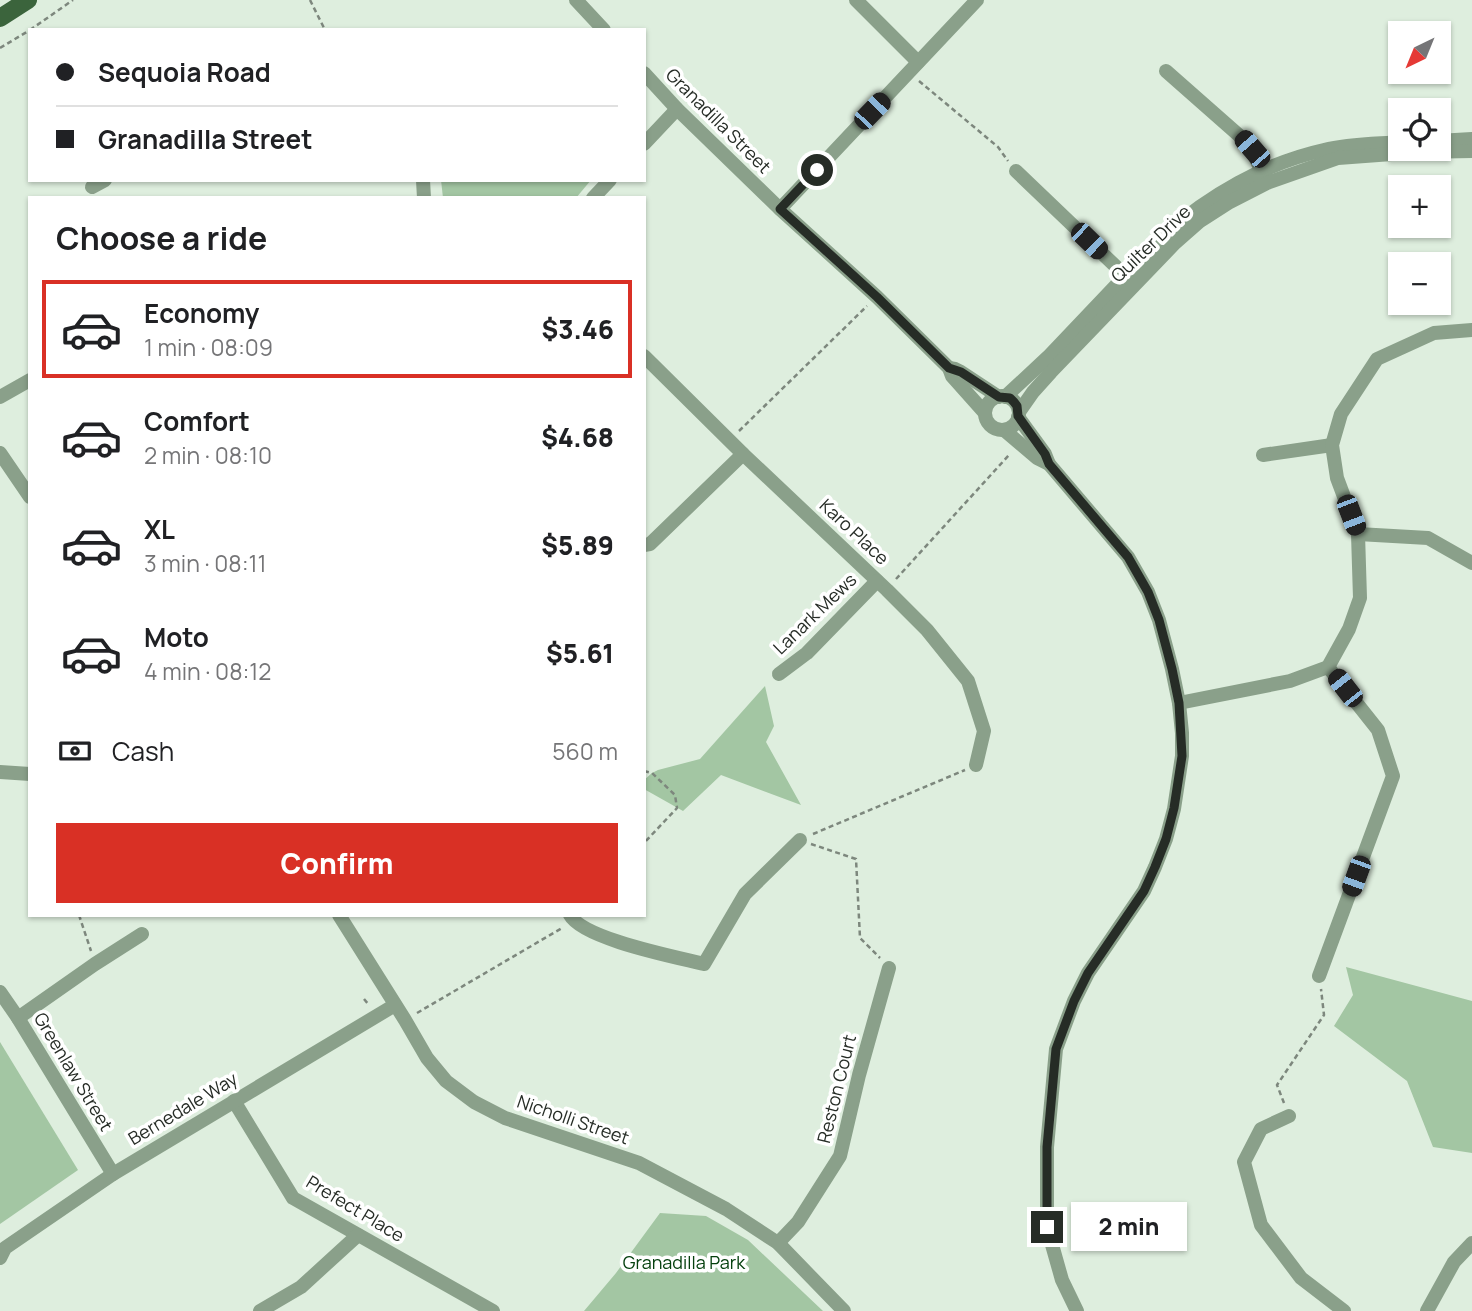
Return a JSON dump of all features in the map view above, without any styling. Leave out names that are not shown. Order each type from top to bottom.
[{"type":"main road","points":[[0,18],[28,0]]},
{"type":"street","points":[[576,0],[602,28]]},
{"type":"street","points":[[856,0],[914,67]]},
{"type":"street","points":[[780,209],[977,0]]},
{"type":"street","points":[[1166,71],[1252,149],[1265,177]]},
{"type":"street","name":"Granadilla Street","points":[[646,76],[780,209],[877,297],[949,368],[952,376],[985,413]]},
{"type":"street","points":[[646,142],[677,109]]},
{"type":"street","points":[[1451,140],[1472,139]]},
{"type":"street","name":"Quilter Drive","points":[[1002,397],[1200,221],[1265,177],[1323,150],[1388,143]]},
{"type":"street","name":"Quilter Drive","points":[[1265,177],[1338,158],[1472,151]]},
{"type":"street","points":[[1016,171],[1130,281]]},
{"type":"street","points":[[595,196],[608,182]]},
{"type":"street","name":"Quilter Drive","points":[[1019,414],[1033,392],[1130,281]]},
{"type":"street","points":[[1179,703],[1290,681],[1328,667],[1349,629],[1360,598],[1358,534],[1337,478],[1332,444],[1341,414],[1377,359],[1434,333],[1472,330]]},
{"type":"street","name":"Karo Place","points":[[646,358],[927,630],[968,681],[984,731],[976,765]]},
{"type":"street","name":"Granadilla Street","points":[[949,368],[961,372],[1002,397]]},
{"type":"street","points":[[0,397],[28,381]]},
{"type":"street","points":[[1049,464],[1037,458],[1004,430],[992,427],[985,413],[989,402],[1002,397],[1014,402],[1049,464],[1128,557],[1148,592],[1159,620],[1179,703],[1182,756],[1166,839],[1144,891],[1088,973],[1056,1049],[1047,1147],[1047,1227],[1062,1280],[1076,1311]]},
{"type":"street","points":[[1004,430],[1012,427],[1019,414]]},
{"type":"street","points":[[1263,456],[1332,444]]},
{"type":"street","points":[[0,453],[28,494]]},
{"type":"street","points":[[646,545],[650,544],[743,454]]},
{"type":"street","points":[[1358,534],[1428,538],[1472,563]]},
{"type":"street","name":"Lanark Mews","points":[[779,674],[807,653],[882,585]]},
{"type":"street","points":[[1319,976],[1392,776],[1378,730],[1328,667]]},
{"type":"street","points":[[0,772],[28,774]]},
{"type":"street","points":[[572,918],[599,936],[704,964],[745,894],[800,840]]},
{"type":"street","name":"Nicholli Street","points":[[340,917],[427,1058],[446,1081],[474,1102],[505,1118],[639,1163],[726,1209],[778,1243],[844,1311]]},
{"type":"street","points":[[18,1018],[142,934]]},
{"type":"street","name":"Reston Court","points":[[778,1243],[798,1222],[840,1156],[889,968]]},
{"type":"street","name":"Greenlaw Street","points":[[0,992],[113,1174]]},
{"type":"street","name":"Bernedale Way","points":[[0,1258],[5,1248],[113,1174],[395,1005]]},
{"type":"street","name":"Prefect Place","points":[[234,1101],[293,1198],[493,1311]]},
{"type":"street","points":[[1289,1115],[1261,1129],[1244,1162],[1261,1225],[1301,1278],[1345,1311]]},
{"type":"street","points":[[260,1311],[301,1287],[358,1235]]},
{"type":"street","points":[[1427,1311],[1454,1262],[1472,1244]]},
{"type":"path","points":[[33,28],[73,0]]},
{"type":"path","points":[[310,0],[324,28]]},
{"type":"path","points":[[0,48],[28,31]]},
{"type":"path","points":[[914,67],[998,147],[1016,171]]},
{"type":"path","points":[[729,441],[877,297]]},
{"type":"path","points":[[882,585],[1020,443]]},
{"type":"path","points":[[800,840],[976,765]]},
{"type":"path","points":[[646,772],[652,773],[674,795],[677,807],[646,842]]},
{"type":"path","points":[[800,840],[856,859],[860,938],[889,968]]},
{"type":"path","points":[[80,917],[95,964]]},
{"type":"path","points":[[405,1020],[572,918]]},
{"type":"path","points":[[1289,1115],[1277,1085],[1324,1016],[1319,976]]},
{"type":"green space","points":[[441,182],[589,182],[578,196],[443,196]]},
{"type":"green space","points":[[765,686],[774,726],[766,742],[801,805],[721,775],[683,811],[646,790],[646,778],[652,773],[700,759]]},
{"type":"green space","points":[[1346,967],[1472,1001],[1472,1153],[1433,1147],[1407,1081],[1334,1026],[1353,995]]},
{"type":"green space","points":[[0,1042],[78,1170],[0,1224]]},
{"type":"green space","name":"Granadilla Park","points":[[660,1213],[706,1216],[748,1240],[823,1311],[584,1311]]},
{"type":"route","points":[[817,170],[780,209],[877,297],[949,368],[961,372],[999,397],[1010,398],[1014,402],[1018,416],[1049,460],[1049,464],[1128,557],[1148,592],[1159,620],[1172,669],[1182,733],[1182,756],[1174,808],[1166,839],[1144,891],[1088,973],[1056,1049],[1047,1147],[1047,1227]]}]
